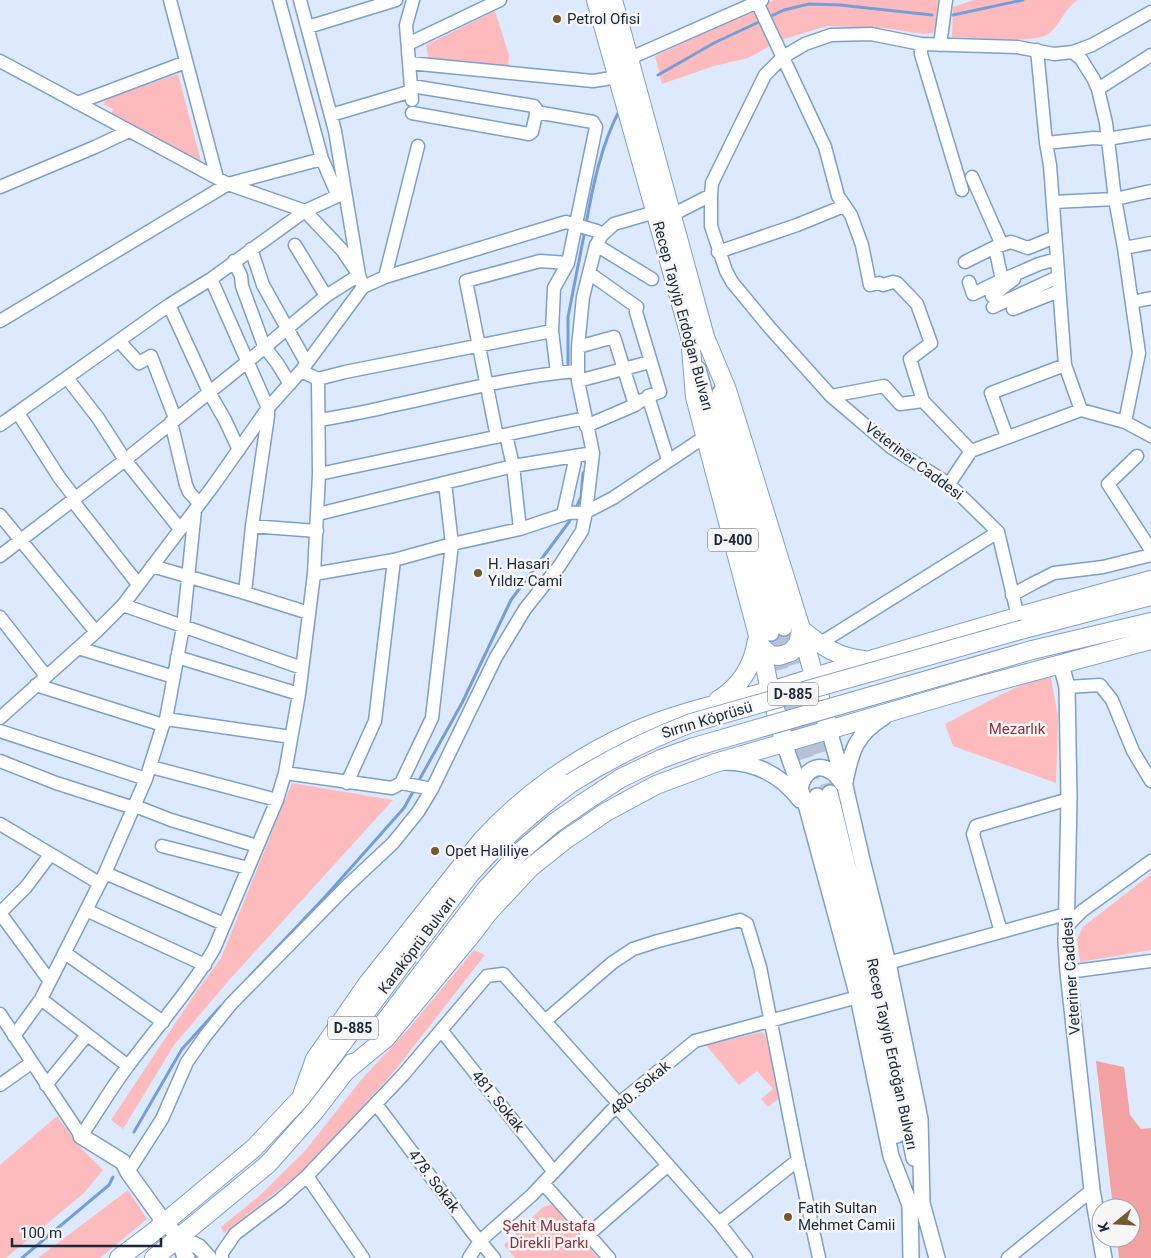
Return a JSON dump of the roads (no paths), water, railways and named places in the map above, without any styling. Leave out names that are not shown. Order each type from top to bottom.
[{"type":"highway","name":"Recep Tayyip Erdoğan Bulvarı","points":[[596,0],[618,77],[664,214]]},
{"type":"highway","name":"Recep Tayyip Erdoğan Bulvarı","points":[[613,0],[664,214],[698,337]]},
{"type":"highway","name":"D-400","points":[[698,337],[694,397],[775,634]]},
{"type":"highway","name":"D-400","points":[[698,337],[728,390],[775,634],[770,691],[784,743]]},
{"type":"highway","points":[[301,1098],[315,1059],[368,983],[497,823],[540,788],[594,752],[636,730],[708,706],[770,691],[868,661],[1021,623],[1151,580]]},
{"type":"highway","name":"D-885","points":[[1021,623],[1151,596]]},
{"type":"highway","name":"Sırrın Köprüsü","points":[[583,803],[621,778],[694,747],[1032,650],[1151,622]]},
{"type":"highway","name":"Sırrın Köprüsü","points":[[571,783],[609,759],[653,737],[691,723],[1021,623]]},
{"type":"highway","points":[[775,634],[819,644],[834,653],[868,661]]},
{"type":"highway","points":[[775,634],[814,677],[829,730]]},
{"type":"highway","points":[[708,706],[731,692],[775,634]]},
{"type":"highway","points":[[346,1072],[386,1038],[488,913],[530,868],[564,840],[606,812],[656,785],[715,763],[896,710],[1151,640]]},
{"type":"highway","name":"Karaköprü Bulvarı","points":[[119,1258],[254,1148],[301,1098],[470,874],[531,813],[571,783]]},
{"type":"highway","name":"Karaköprü Bulvarı","points":[[154,1258],[268,1164],[315,1111],[346,1072],[486,889],[520,851],[554,823],[583,803]]},
{"type":"main road","name":"Recep Tayyip Erdoğan Bulvarı","points":[[698,337],[705,396],[775,634]]},
{"type":"main road","name":"Veteriner Caddesi","points":[[1061,664],[1066,687],[1069,799],[1066,921],[1068,972],[1092,1190],[1104,1258]]},
{"type":"main road","points":[[844,786],[849,760],[854,747],[869,726],[896,710]]},
{"type":"main road","points":[[829,730],[888,963],[920,1119],[916,1204],[911,1258]]},
{"type":"main road","points":[[784,743],[807,808],[858,997],[891,1156],[916,1204],[937,1258]]},
{"type":"main road","points":[[715,763],[733,762],[767,771],[783,781],[807,808]]},
{"type":"main road","points":[[800,789],[802,779],[806,773],[814,769],[826,769],[834,773],[844,786]]},
{"type":"main road","name":"Recep Tayyip Erdoğan Bulvarı","points":[[823,794],[847,863],[882,989],[916,1204],[919,1258]]},
{"type":"main road","points":[[80,1136],[123,1162],[128,1172],[164,1222],[179,1237],[198,1247],[209,1258]]},
{"type":"main road","name":"Recep Tayyip Erdoğan Bulvarı","points":[[916,1204],[931,1258]]},
{"type":"main road","points":[[179,1237],[184,1255],[187,1258]]},
{"type":"street","points":[[170,0],[186,62],[222,181]]},
{"type":"street","points":[[279,0],[322,159],[341,194]]},
{"type":"street","points":[[0,718],[96,632],[123,604],[239,450],[268,408],[304,367],[361,281],[341,194],[335,131],[300,0]]},
{"type":"street","points":[[412,93],[406,25],[413,0]]},
{"type":"street","points":[[408,44],[483,4],[500,0]]},
{"type":"street","points":[[940,45],[946,0]]},
{"type":"street","points":[[308,28],[391,1]]},
{"type":"street","points":[[628,60],[758,1],[825,147],[838,196],[851,215],[862,245],[870,285],[879,283],[883,286],[893,282],[897,283],[917,304],[931,343],[910,359],[923,401],[971,451]]},
{"type":"street","points":[[1125,422],[1145,354],[1132,302],[1114,199],[1106,123],[1098,89],[1088,68],[1073,52],[1092,45],[1151,12]]},
{"type":"street","name":"Veteriner Caddesi","points":[[998,532],[949,484],[892,448],[831,396],[732,282],[718,252],[711,226],[712,183],[765,75],[783,57],[805,44],[831,35],[871,34],[921,44],[1018,47],[1054,54],[1073,52]]},
{"type":"street","points":[[921,44],[921,54],[962,190]]},
{"type":"street","points":[[1037,50],[1054,202],[1065,365],[1081,410]]},
{"type":"street","points":[[1098,89],[1151,55]]},
{"type":"street","points":[[0,61],[222,181],[305,211],[342,250],[361,281]]},
{"type":"street","points":[[77,103],[186,62]]},
{"type":"street","points":[[410,63],[594,81],[618,77]]},
{"type":"street","points":[[331,115],[412,93],[534,106],[536,112],[532,132],[529,134],[412,113]]},
{"type":"street","points":[[536,112],[593,122],[596,127],[568,263],[554,288],[552,331],[557,373]]},
{"type":"street","points":[[0,187],[129,131]]},
{"type":"street","points":[[1046,143],[1094,138],[1107,139],[1151,132]]},
{"type":"street","points":[[386,277],[418,146]]},
{"type":"street","points":[[0,321],[222,181],[322,159]]},
{"type":"street","points":[[972,177],[999,246],[1002,280]]},
{"type":"street","points":[[1054,202],[1114,199],[1151,191]]},
{"type":"street","points":[[0,425],[305,211],[341,194]]},
{"type":"street","points":[[574,513],[593,453],[585,422],[577,376],[583,297],[596,236],[614,224],[664,214],[711,194]]},
{"type":"street","points":[[718,252],[797,225],[844,206]]},
{"type":"street","points":[[0,556],[125,460],[247,362],[264,346],[288,329],[326,296],[361,281],[386,277],[566,222],[577,225],[596,236],[652,279]]},
{"type":"street","points":[[965,262],[1011,242],[1028,248],[1055,237]]},
{"type":"street","points":[[1124,248],[1151,243]]},
{"type":"street","points":[[295,245],[326,296]]},
{"type":"street","points":[[0,1014],[80,1136],[128,1066],[205,965],[214,949],[277,800],[285,773],[299,694],[314,574],[318,514],[320,420],[318,379],[304,367],[288,329],[263,285],[251,249]]},
{"type":"street","points":[[969,282],[973,294],[1039,264],[1057,259]]},
{"type":"street","points":[[234,261],[241,276],[242,286],[264,346],[277,362],[290,384]]},
{"type":"street","points":[[520,529],[514,466],[501,436],[487,384],[466,281],[540,261],[568,263]]},
{"type":"street","points":[[1039,264],[1016,278],[993,301],[1058,277]]},
{"type":"street","points":[[319,474],[501,436],[585,422],[635,404],[648,396],[660,392],[636,312],[638,307],[589,273]]},
{"type":"street","points":[[211,278],[268,408],[245,592]]},
{"type":"street","points":[[1013,309],[1059,291]]},
{"type":"street","points":[[1132,302],[1151,298]]},
{"type":"street","points":[[169,305],[208,392],[225,420],[239,450]]},
{"type":"street","points":[[318,379],[552,331]]},
{"type":"street","points":[[578,346],[614,337],[635,404]]},
{"type":"street","points":[[14,1036],[41,999],[102,878],[134,807],[148,773],[164,722],[183,626],[197,506],[186,485],[173,420],[151,356],[139,363],[120,341]]},
{"type":"street","points":[[320,420],[390,407],[487,384],[557,373],[577,376],[624,369],[650,362]]},
{"type":"street","points":[[1007,437],[991,393],[1065,365]]},
{"type":"street","points":[[67,378],[98,418],[125,460],[180,529]]},
{"type":"street","points":[[831,396],[884,386],[900,404],[923,401]]},
{"type":"street","points":[[648,396],[668,460]]},
{"type":"street","points":[[949,484],[971,451],[1081,410],[1125,422],[1151,436]]},
{"type":"street","points":[[18,413],[58,477],[138,584]]},
{"type":"street","points":[[314,574],[394,560],[452,544],[520,529],[574,513],[613,498],[706,436]]},
{"type":"street","points":[[318,514],[514,466],[593,453]]},
{"type":"street","points":[[128,1172],[162,1119],[187,1062],[206,1035],[238,997],[346,887],[393,843],[418,812],[432,789],[496,657],[525,609],[560,564],[582,531],[574,513],[576,456]]},
{"type":"street","points":[[1137,456],[1108,484],[1151,550]]},
{"type":"street","points":[[285,773],[392,788],[401,783],[432,718],[452,544],[445,483]]},
{"type":"street","points":[[0,515],[96,632]]},
{"type":"street","points":[[252,526],[317,531]]},
{"type":"street","points":[[819,644],[998,532],[1012,596],[1021,623]]},
{"type":"street","points":[[1012,596],[1054,573],[1103,567],[1151,554]]},
{"type":"street","points":[[346,783],[375,721],[394,560]]},
{"type":"street","points":[[152,566],[245,592],[308,613]]},
{"type":"street","points":[[123,604],[302,668]]},
{"type":"street","points":[[0,617],[41,681],[164,722],[291,737]]},
{"type":"street","points":[[78,648],[174,677]]},
{"type":"street","points":[[177,657],[299,694]]},
{"type":"street","points":[[1066,687],[1100,685],[1112,700],[1133,751],[1151,781]]},
{"type":"street","points":[[0,731],[148,773],[277,800]]},
{"type":"street","points":[[0,761],[56,783],[257,846]]},
{"type":"street","points":[[401,783],[432,789]]},
{"type":"street","points":[[1001,932],[973,834],[976,826],[1069,799]]},
{"type":"street","points":[[0,824],[50,855],[102,878],[224,924]]},
{"type":"street","points":[[162,846],[248,868]]},
{"type":"street","points":[[49,980],[0,913],[26,887],[50,855]]},
{"type":"street","points":[[888,963],[1001,932],[1066,921],[1151,861]]},
{"type":"street","points":[[86,910],[205,965]]},
{"type":"street","points":[[545,1021],[612,964],[633,949],[740,920],[747,924],[760,968],[819,1258]]},
{"type":"street","points":[[65,953],[163,1022]]},
{"type":"street","points":[[1068,972],[1151,961]]},
{"type":"street","points":[[222,1258],[222,1254],[235,1234],[281,1199],[307,1176],[403,1075],[487,976],[503,974],[719,1223],[746,1258]]},
{"type":"street","name":"480. Sokak","points":[[469,1258],[480,1241],[543,1183],[617,1105],[695,1041],[858,997]]},
{"type":"street","points":[[41,999],[128,1066]]},
{"type":"street","name":"481. Sokak","points":[[440,1030],[554,1172]]},
{"type":"street","points":[[46,1085],[87,1035]]},
{"type":"street","points":[[0,1085],[31,1063]]},
{"type":"street","name":"478. Sokak","points":[[376,1104],[494,1258]]},
{"type":"street","points":[[719,1223],[798,1160]]},
{"type":"street","points":[[588,1235],[668,1165]]},
{"type":"street","points":[[307,1176],[363,1258]]},
{"type":"street","points":[[543,1183],[608,1258]]},
{"type":"street","points":[[1008,1258],[1092,1190]]},
{"type":"waterway","points":[[953,15],[1023,0]]},
{"type":"waterway","points":[[767,18],[784,10],[809,4],[840,5],[932,15]]},
{"type":"waterway","points":[[658,75],[714,43],[761,21]]},
{"type":"waterway","points":[[586,224],[602,152],[619,111]]},
{"type":"waterway","points":[[568,365],[568,317],[585,230]]},
{"type":"waterway","points":[[575,510],[581,497],[583,473]]},
{"type":"waterway","points":[[418,782],[462,703],[511,600],[572,516]]},
{"type":"waterway","points":[[250,976],[324,898],[404,808],[414,790]]},
{"type":"waterway","points":[[134,1132],[182,1049],[221,1006]]},
{"type":"waterway","points":[[22,1258],[109,1185],[113,1177]]},
{"type":"tunnel","points":[[784,628],[830,793]]},
{"type":"tunnel","points":[[771,633],[817,796]]},
{"type":"place","name":"Petrol Ofisi","points":[[557,19]]},
{"type":"place","name":"H. Hasari Yıldız Cami","points":[[478,573]]},
{"type":"place","name":"Opet Haliliye","points":[[435,851]]},
{"type":"place","name":"Fatih Sultan Mehmet Camii","points":[[788,1217]]},
{"type":"park label","name":"Mezarlık","points":[[1017,729]]},
{"type":"park label","name":"Şehit Mustafa Direkli Parkı","points":[[549,1234]]}]
